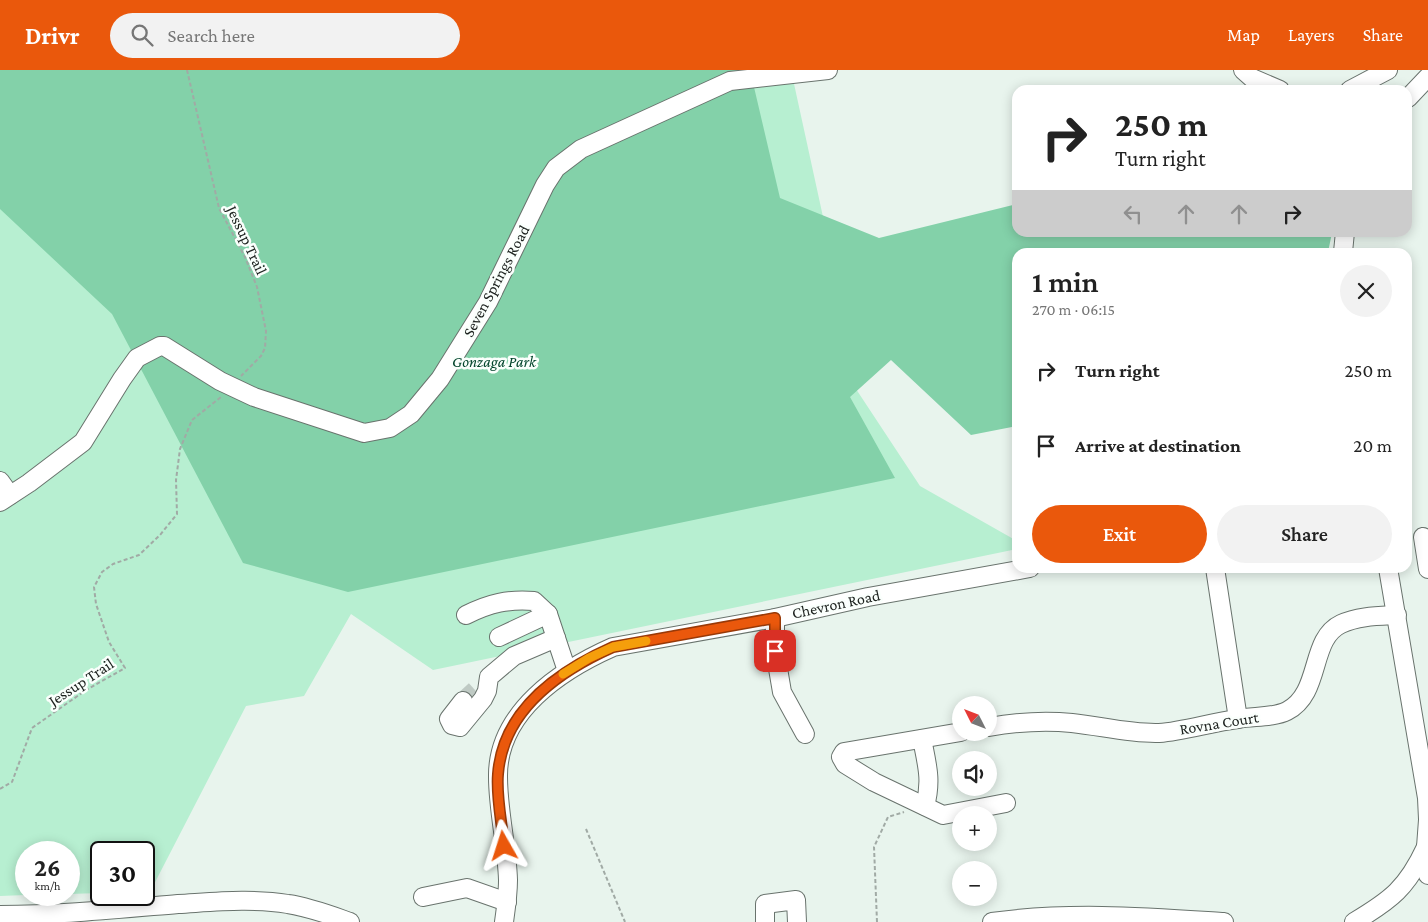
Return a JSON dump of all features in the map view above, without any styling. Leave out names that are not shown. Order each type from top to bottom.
[{"type":"street","name":"Seven Springs Road","points":[[4,493],[83,442],[137,358],[160,346],[164,346],[232,388],[254,397],[364,433],[390,428],[411,414],[440,379],[488,302],[545,185],[556,168],[581,149],[730,81],[828,70]]},
{"type":"street","points":[[1243,70],[1252,78],[1268,85]]},
{"type":"street","points":[[1360,85],[1388,70]]},
{"type":"street","points":[[1412,94],[1428,77]]},
{"type":"street","points":[[1423,537],[1428,569]]},
{"type":"street","name":"Chevron Road","points":[[504,922],[508,881],[498,775],[502,749],[508,732],[519,715],[550,684],[567,671],[613,647],[775,618],[868,597],[1012,571]]},
{"type":"street","points":[[1216,573],[1238,718]]},
{"type":"street","points":[[1389,573],[1397,615],[1420,707],[1427,798],[1426,847],[1428,875]]},
{"type":"street","points":[[466,615],[485,606],[514,600],[534,601],[548,614],[567,671]]},
{"type":"street","points":[[499,636],[548,614]]},
{"type":"street","name":"Rovna Court","points":[[998,726],[1032,721],[1071,723],[1160,733],[1238,718],[1286,712],[1304,697],[1325,640],[1331,631],[1339,625],[1359,618],[1397,615]]},
{"type":"street","points":[[775,618],[775,651],[782,692],[805,734]]},
{"type":"street","points":[[489,677],[487,691],[478,706],[460,727],[452,725],[449,719],[469,696],[489,677],[514,656],[556,638]]},
{"type":"street","points":[[952,734],[844,752],[840,757],[845,764],[874,782],[943,815],[1006,803]]},
{"type":"street","points":[[922,739],[928,771],[929,790],[925,806]]},
{"type":"street","points":[[1354,922],[1378,908],[1400,889],[1414,871],[1426,847]]},
{"type":"street","points":[[423,897],[467,888],[507,902]]},
{"type":"street","points":[[765,922],[765,904],[796,900],[797,922]]},
{"type":"street","points":[[0,914],[40,915],[252,901],[288,904],[320,911],[350,922]]},
{"type":"street","points":[[992,922],[1070,915],[1138,916],[1224,922]]},
{"type":"path","name":"Jessup Trail","points":[[0,789],[12,782],[32,728],[86,690],[125,668],[109,642],[96,604],[94,587],[102,572],[113,564],[139,555],[160,535],[177,514],[176,480],[180,449],[192,420],[232,388],[242,374],[261,356],[265,348],[266,331],[254,280],[245,257],[219,208],[187,70]]},
{"type":"path","points":[[878,922],[874,847],[888,817],[925,806]]},
{"type":"path","points":[[586,829],[625,922]]},
{"type":"green space","name":"Gonzaga Park","points":[[0,70],[791,70],[825,226],[761,245],[920,486],[1012,538],[1012,550],[433,670],[351,614],[304,696],[246,706],[155,882],[155,841],[90,841],[90,893],[80,894],[80,841],[15,841],[15,895],[0,896]]},
{"type":"green space","name":"Gonzaga Park","points":[[0,70],[750,70],[780,198],[879,238],[1012,205],[1012,237],[1331,237],[1329,248],[1012,248],[1012,427],[971,435],[891,360],[850,397],[895,478],[348,592],[243,563],[112,314],[0,209]]},
{"type":"tunnel","points":[[463,701],[475,690]]},
{"type":"slow traffic","points":[[563,674],[589,658],[613,647],[646,641]]},
{"type":"route","points":[[504,846],[498,775],[500,756],[504,743],[508,732],[519,715],[533,699],[567,671],[613,647],[775,618],[775,651]]}]
